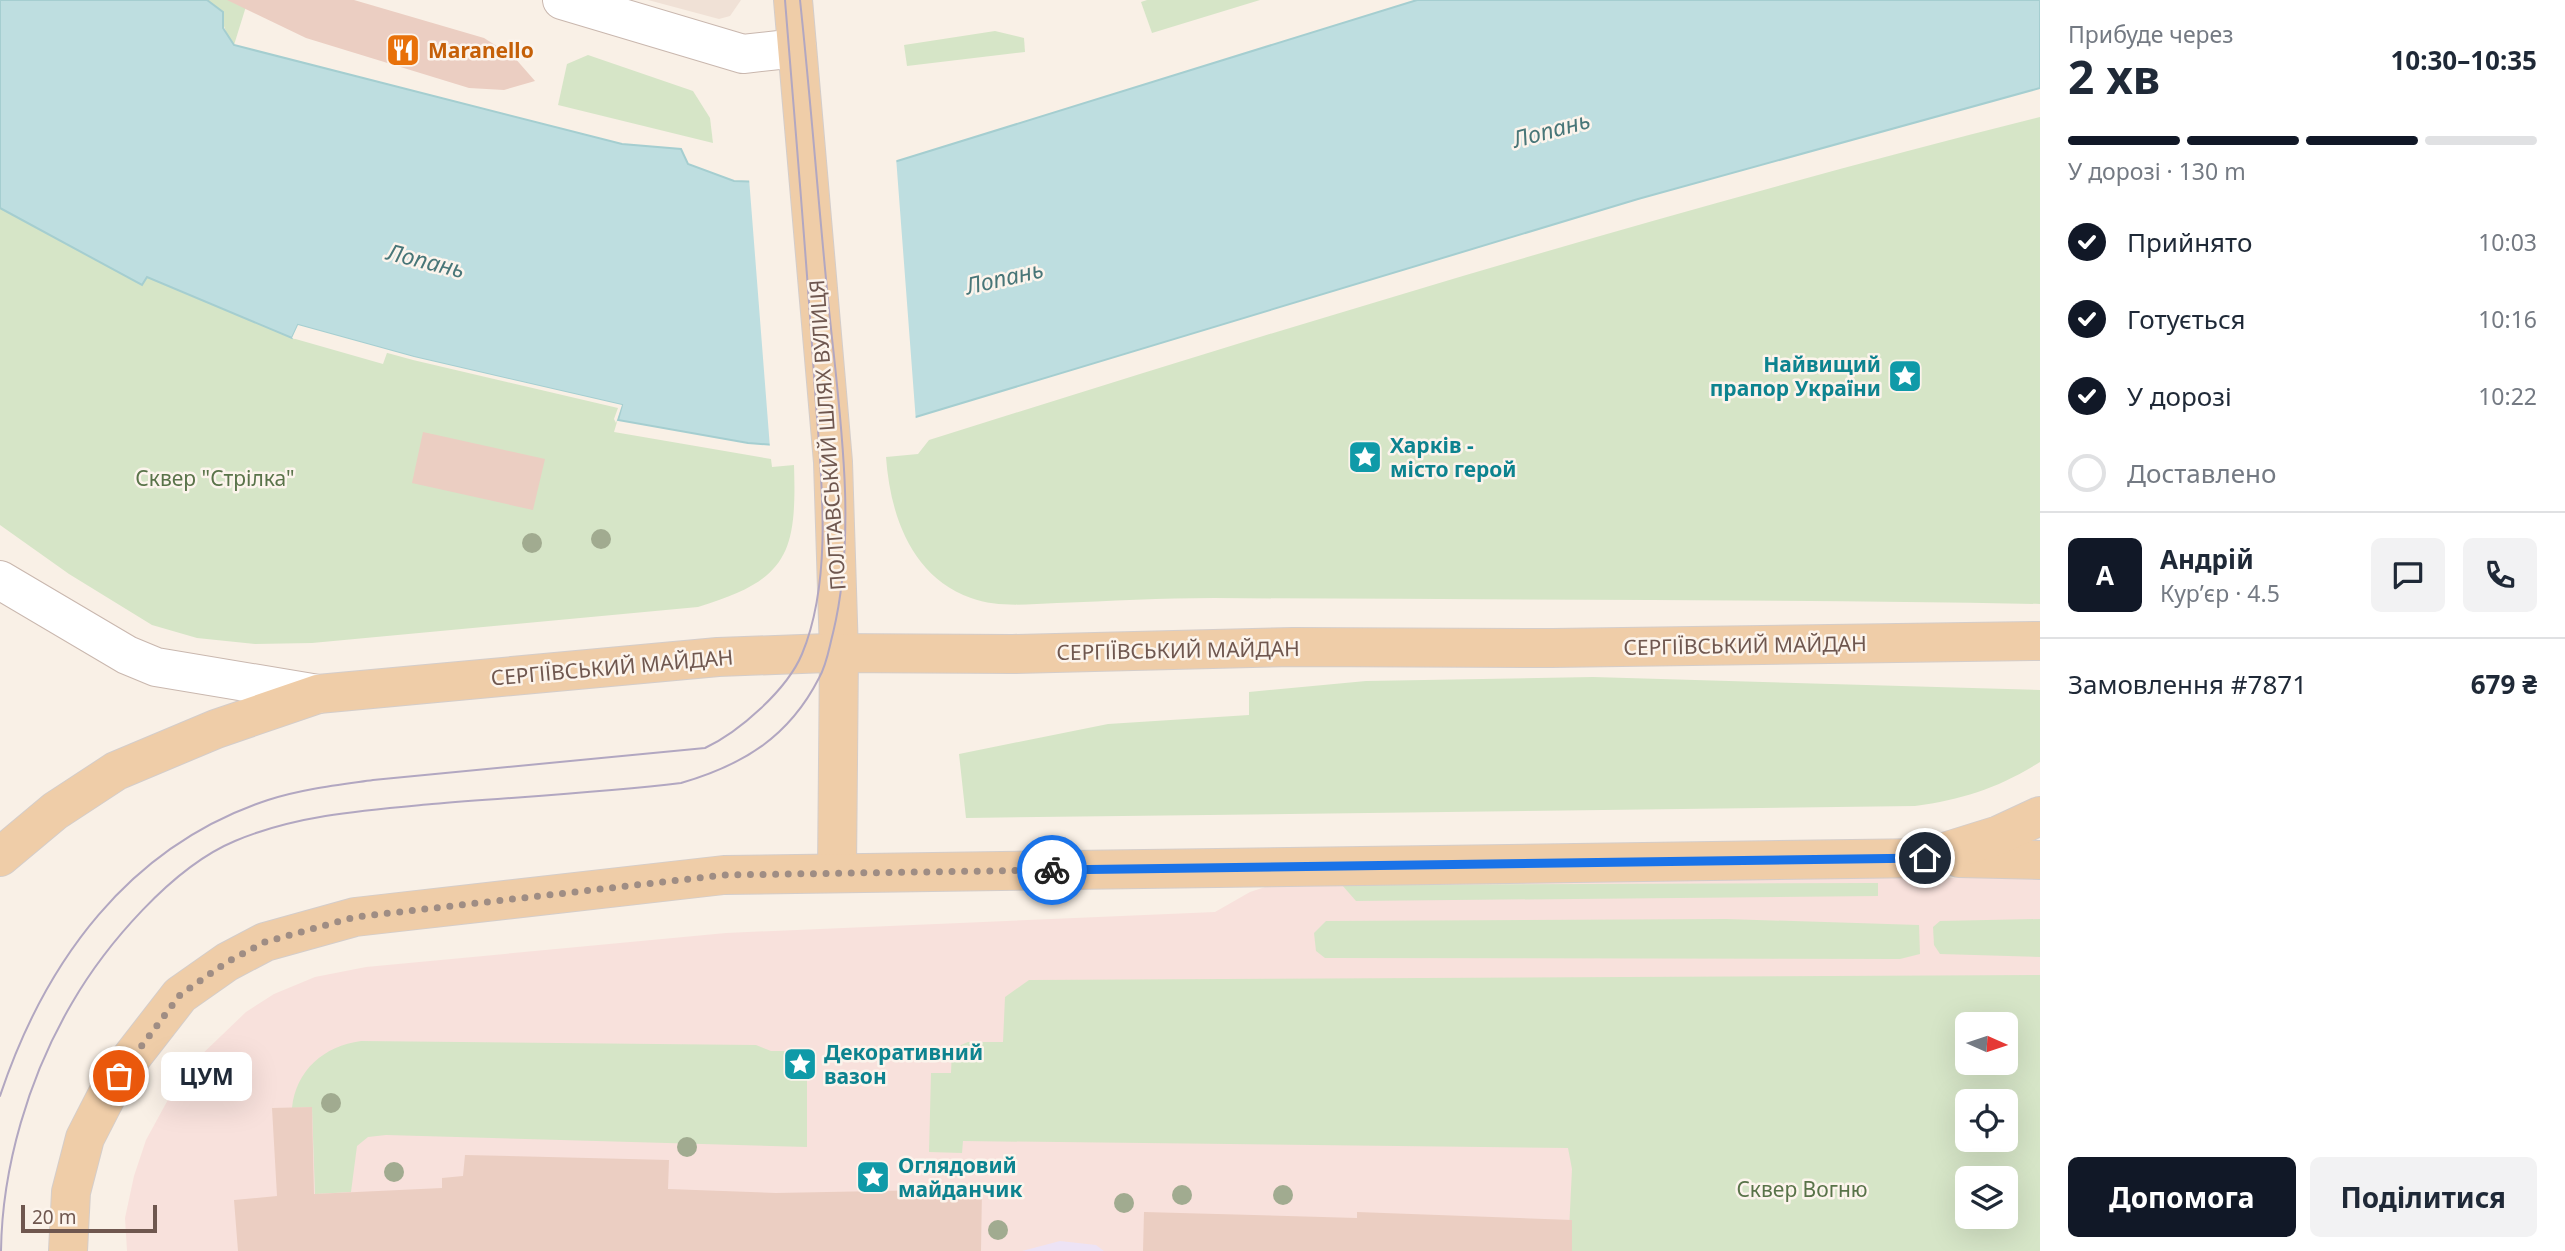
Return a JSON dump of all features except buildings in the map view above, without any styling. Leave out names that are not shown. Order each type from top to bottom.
[{"type":"main road","name":"ПОЛТАВСЬКИЙ ШЛЯХ ВУЛИЦЯ","points":[[793,0],[833,462],[839,653],[837,871]]},
{"type":"main road","name":"СЕРГІЇВСЬКИЙ МАЙДАН","points":[[0,857],[46,818],[116,771],[216,729],[318,694],[719,657],[839,653],[1013,654],[1293,647],[1552,648],[2040,641]]},
{"type":"main road","points":[[1925,858],[1999,835],[2040,816]]},
{"type":"main road","points":[[68,1251],[71,1192],[85,1138],[107,1095],[131,1058],[180,995],[227,962],[265,942],[355,917],[663,880],[837,871],[1136,870],[1925,858],[2040,860]]},
{"type":"street","points":[[562,0],[743,54],[797,48]]},
{"type":"street","points":[[0,580],[127,655],[156,667],[318,694]]},
{"type":"shaded area","points":[[648,0],[741,0],[730,16],[719,19]]},
{"type":"shaded area","points":[[1313,877],[2040,878],[2040,1251],[127,1251],[125,1218],[134,1176],[146,1140],[170,1096],[197,1059],[246,1012],[274,994],[315,977],[366,967],[726,933],[1215,912],[1250,892],[1283,881]]},
{"type":"shaded area","points":[[1060,1241],[1096,1245],[1104,1251],[1022,1251]]},
{"type":"green space","points":[[207,0],[248,0],[234,45],[217,9]]},
{"type":"green space","points":[[1260,0],[1152,33],[1141,2]]},
{"type":"green space","points":[[995,31],[1024,38],[1025,52],[907,66],[904,45]]},
{"type":"green space","points":[[588,55],[693,91],[710,118],[713,143],[558,105],[567,64]]},
{"type":"green space","points":[[2040,117],[2040,604],[1214,598],[1003,604],[971,598],[950,588],[933,575],[919,559],[899,521],[888,479],[886,457],[918,454],[929,440],[1482,270],[1760,191]]},
{"type":"green space","name":"Сквер \"Стрілка\"","points":[[0,208],[142,285],[147,277],[292,338],[383,364],[388,350],[622,405],[614,432],[771,459],[772,467],[794,465],[793,521],[788,542],[780,560],[768,574],[728,597],[698,607],[312,643],[255,644],[197,638],[152,625],[69,574],[0,525]]},
{"type":"green space","points":[[1593,677],[2040,690],[2040,762],[2010,779],[1980,791],[1915,806],[966,818],[959,754],[1108,724],[1249,715],[1249,692],[1366,681]]},
{"type":"green space","points":[[1878,883],[1878,896],[1356,901],[1342,885]]},
{"type":"green space","points":[[1726,919],[1919,925],[1920,954],[1900,959],[1325,958],[1316,951],[1314,933],[1326,921]]},
{"type":"green space","points":[[2040,919],[2040,957],[1940,954],[1934,945],[1933,927],[1940,921]]},
{"type":"green space","name":"Сквер Вогню","points":[[2040,975],[2040,1251],[1568,1251],[1572,1169],[1568,1148],[963,1141],[962,1153],[929,1152],[931,1073],[951,1073],[952,1049],[968,1042],[1003,1042],[1005,997],[1029,980]]},
{"type":"green space","points":[[361,1041],[756,1045],[771,1051],[785,1051],[785,1077],[807,1076],[807,1147],[386,1135],[368,1137],[357,1146],[351,1192],[315,1194],[312,1107],[292,1108],[295,1094],[299,1082],[314,1062],[335,1048]]},
{"type":"water","name":"Лопань","points":[[0,0],[207,0],[223,12],[223,28],[234,45],[622,144],[681,149],[688,164],[734,181],[823,184],[1417,0],[2040,0],[2040,88],[1638,199],[813,448],[748,443],[618,420],[622,405],[414,357],[298,325],[292,338],[147,277],[142,285],[0,208]]},
{"type":"pier","points":[[896,157],[916,422],[813,451],[770,448],[749,178],[823,180]]},
{"type":"pier","points":[[298,325],[414,357],[622,405],[616,423],[614,419],[618,408],[413,360],[300,329],[295,339],[292,338]]},
{"type":"tram line","points":[[0,1096],[41,999],[68,955],[99,915],[134,878],[174,847],[218,820],[268,800],[294,793],[373,780],[705,748],[747,721],[785,682],[802,654],[812,622],[819,588],[823,516],[785,0]]},
{"type":"tram line","points":[[1,1251],[6,1187],[21,1123],[31,1091],[57,1031],[86,981],[121,934],[164,889],[211,853],[235,841],[282,825],[357,811],[681,783],[724,767],[762,746],[794,717],[807,699],[824,667],[833,633],[841,591],[845,502],[840,411],[800,0]]},
{"type":"way so far","points":[[119,1076],[180,995],[227,962],[265,942],[307,928],[355,917],[724,875],[837,871],[1052,870]]},
{"type":"place","name":"Maranello","points":[[403,50]]},
{"type":"place","name":"Найвищий прапор України","points":[[1905,376]]},
{"type":"place","name":"Харків - місто герой","points":[[1365,457]]},
{"type":"place","name":"Декоративний вазон","points":[[800,1064]]},
{"type":"place","name":"ЦУМ","points":[[119,1076]]},
{"type":"place","name":"Оглядовий майданчик","points":[[873,1177]]},
{"type":"route","points":[[1052,870],[1925,858]]}]
